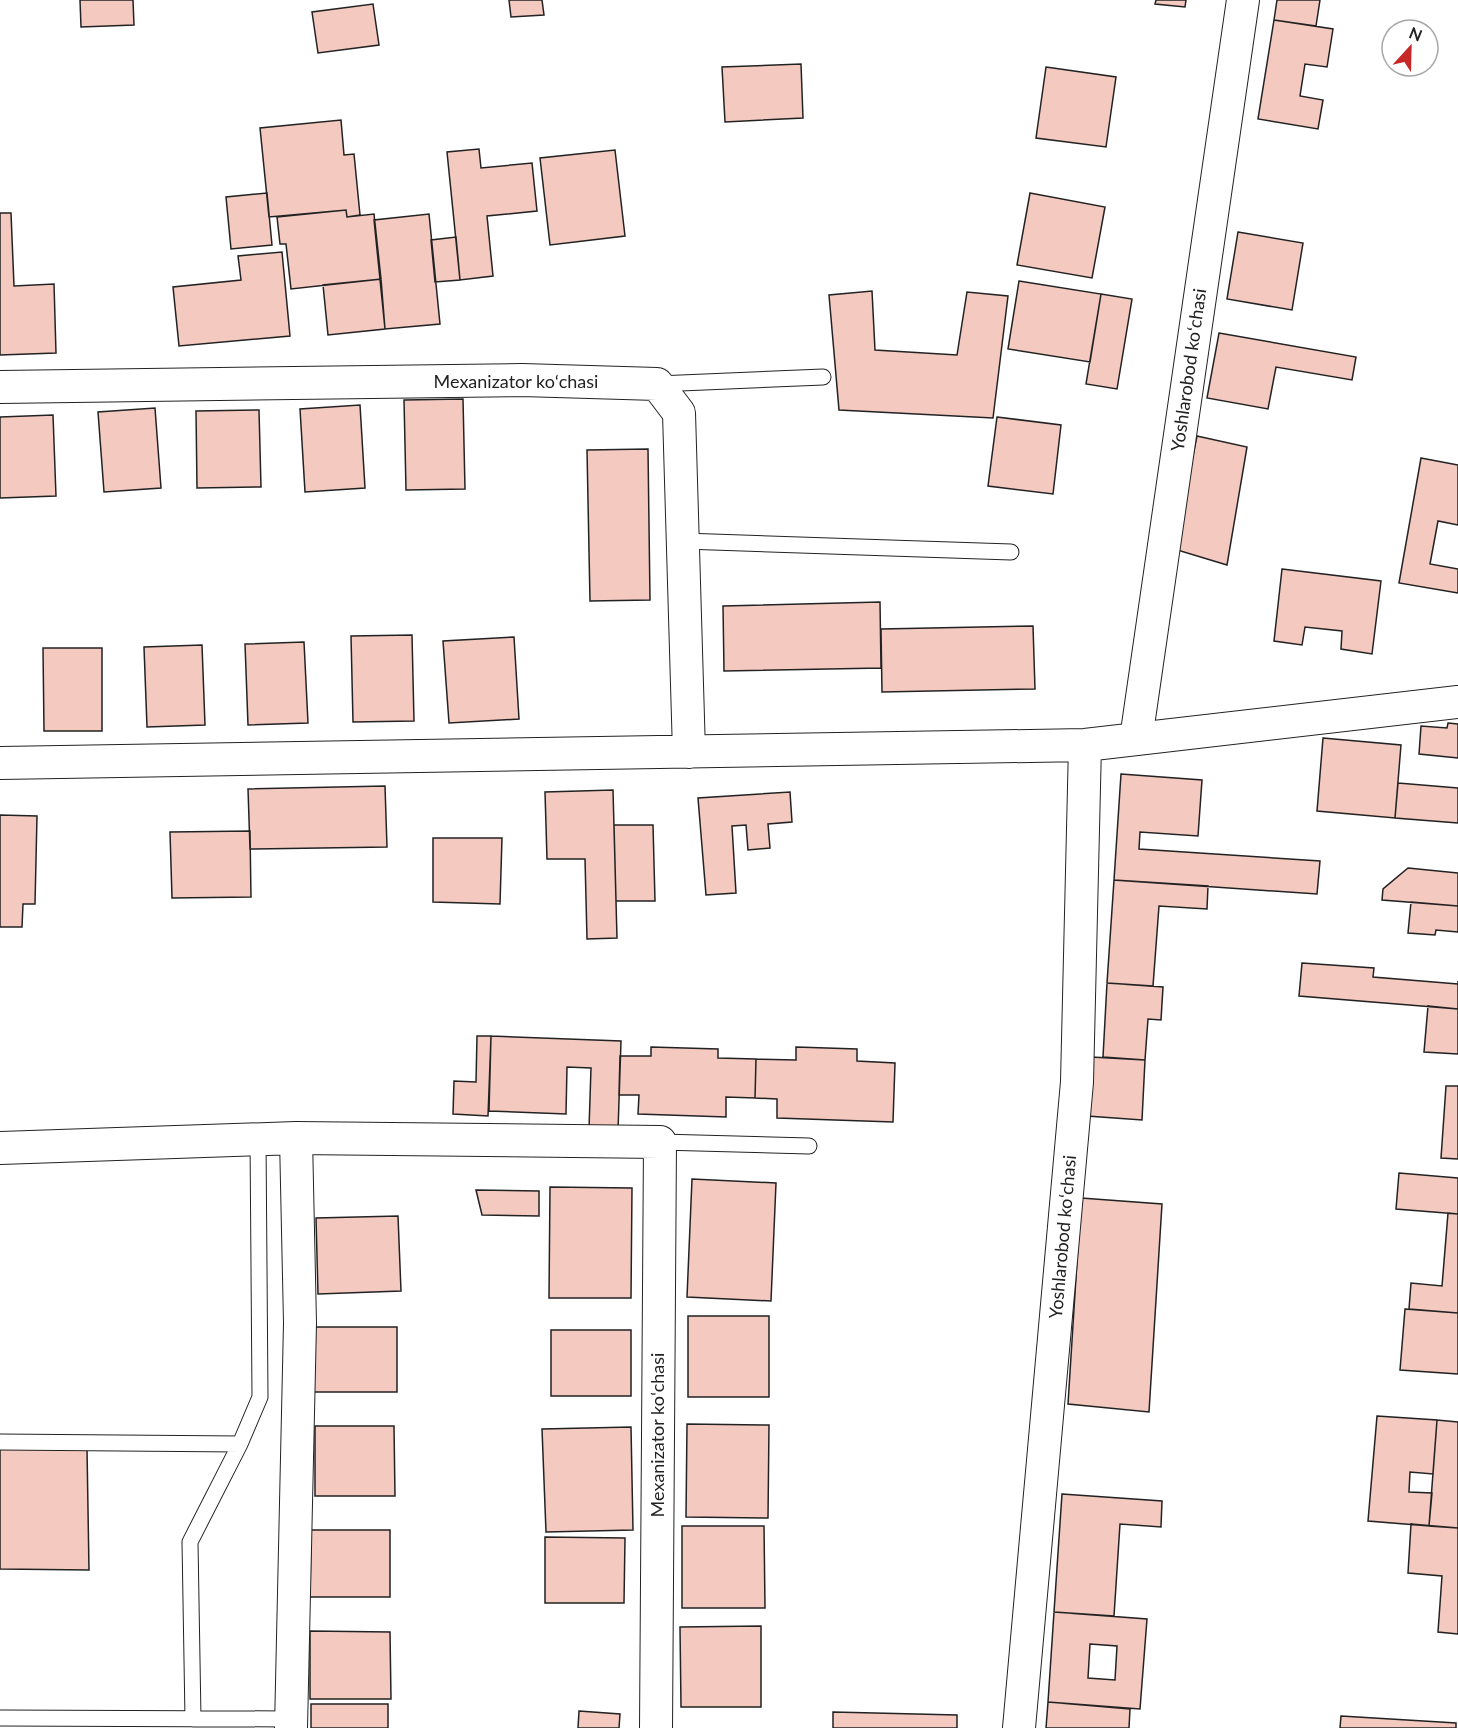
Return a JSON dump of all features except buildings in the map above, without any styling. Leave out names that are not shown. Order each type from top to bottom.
[{"type":"street","name":"Yoshlarobod koʻchasi","points":[[1136,739],[1243,0]]},
{"type":"street","name":"Mexanizator koʻchasi","points":[[0,387],[522,380],[657,384]]},
{"type":"street","points":[[657,384],[679,413],[689,752]]},
{"type":"street","points":[[0,764],[1085,745],[1458,702]]},
{"type":"street","name":"Yoshlarobod koʻchasi","points":[[1019,1728],[1077,1082],[1085,745]]},
{"type":"street","points":[[0,1148],[258,1138],[660,1142]]},
{"type":"street","points":[[291,1724],[300,1323],[296,1138]]},
{"type":"street","name":"Mexanizator koʻchasi","points":[[656,1728],[660,1142]]},
{"type":"lane","points":[[657,384],[823,377]]},
{"type":"lane","points":[[683,541],[1011,552]]},
{"type":"lane","points":[[193,1719],[190,1542],[240,1444],[260,1397],[258,1138]]},
{"type":"lane","points":[[660,1142],[809,1146]]},
{"type":"lane","points":[[0,1442],[240,1444]]},
{"type":"lane","points":[[0,1718],[193,1719],[291,1724]]}]
